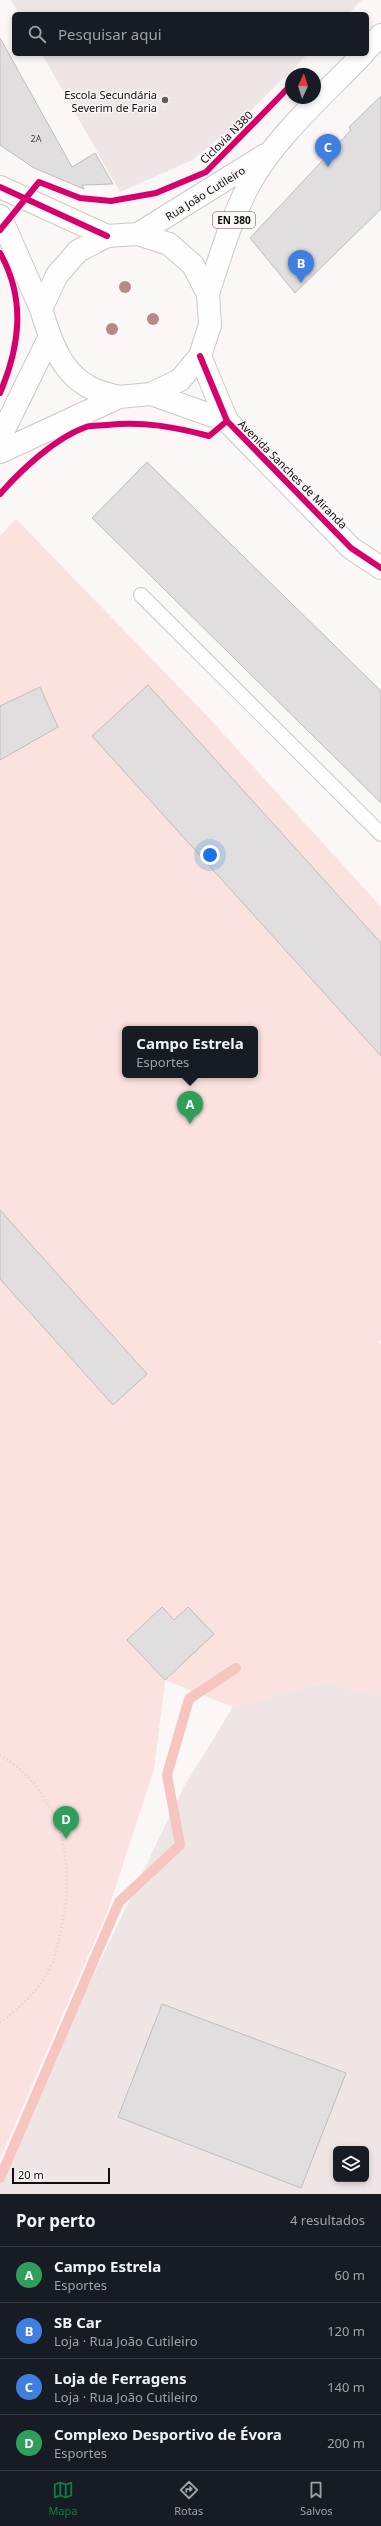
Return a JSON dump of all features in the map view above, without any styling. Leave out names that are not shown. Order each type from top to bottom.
[{"type":"main road","points":[[369,47],[381,35]]},
{"type":"main road","name":"Rua João Cutileiro","points":[[0,452],[119,397],[151,394],[180,380],[200,356],[210,325],[208,294],[233,222],[249,185],[271,151],[361,56]]},
{"type":"main road","name":"Rua João Cutileiro","points":[[138,234],[271,151]]},
{"type":"main road","points":[[0,187],[107,236]]},
{"type":"main road","points":[[0,216],[41,309]]},
{"type":"main road","name":"Rua João Cutileiro","points":[[119,397],[88,387],[64,366],[49,338],[41,309],[57,275],[78,251],[107,236],[138,234],[169,244],[193,265],[208,294]]},
{"type":"main road","points":[[0,438],[49,338]]},
{"type":"main road","name":"Avenida Sanches de Miranda","points":[[200,356],[227,421],[351,548],[381,568]]},
{"type":"main road","name":"Avenida Sanches de Miranda","points":[[151,394],[227,421]]},
{"type":"lane","points":[[141,595],[381,834]]},
{"type":"path","points":[[0,1755],[16,1764],[32,1779],[48,1800],[58,1823],[66,1865],[65,1916],[54,1959],[46,1976],[32,1995],[0,2022]]},
{"type":"shaded area","points":[[11,0],[362,0],[350,12],[18,12]]},
{"type":"shaded area","name":"Escola Secundária Severim de Faria","points":[[43,56],[306,56],[294,68],[285,68],[285,77],[236,125],[192,160],[120,192]]},
{"type":"shaded area","points":[[16,519],[209,718],[381,907],[381,1340],[378,1343],[381,1344],[381,1696],[324,1682],[233,1707],[165,1680],[154,1769],[108,1910],[0,2159],[0,536]]},
{"type":"shaded area","points":[[324,1682],[381,1696],[381,2194],[0,2194],[0,2171],[183,1788],[233,1707]]},
{"type":"building","points":[[0,38],[72,167],[95,153],[113,184],[82,185],[84,189],[34,168],[0,145]]},
{"type":"building","points":[[381,96],[381,209],[295,293],[250,238],[351,130],[349,127]]},
{"type":"building","points":[[147,462],[381,691],[381,803],[92,518]]},
{"type":"building","points":[[148,685],[381,943],[381,1056],[92,736]]},
{"type":"building","points":[[40,687],[58,727],[0,760],[0,706]]},
{"type":"building","points":[[0,1210],[147,1374],[113,1405],[0,1279]]},
{"type":"building","points":[[162,1607],[174,1620],[188,1607],[214,1634],[165,1680],[127,1640]]},
{"type":"building","points":[[162,2004],[346,2073],[301,2188],[118,2117]]},
{"type":"waterway","points":[[0,2178],[119,1902],[180,1845],[167,1775],[189,1699],[236,1668]]},
{"type":"cycle path","name":"Ciclovia N380","points":[[0,230],[39,182],[80,198],[111,201],[156,193],[206,172],[285,91]]},
{"type":"cycle path","points":[[0,187],[107,236]]},
{"type":"cycle path","points":[[0,253],[14,288],[17,305],[16,340],[7,375],[0,393]]},
{"type":"cycle path","points":[[200,356],[227,421],[351,548],[381,568]]},
{"type":"cycle path","points":[[0,494],[28,465],[39,456],[62,439],[86,427],[120,424],[146,424],[184,430],[209,436],[227,421]]},
{"type":"place","name":"Escola Secundária Severim de Faria","points":[[165,100]]},
{"type":"place","name":"Loja de Ferragens","points":[[328,167]]},
{"type":"place","name":"SB Car","points":[[301,283]]},
{"type":"place","name":"Campo Estrela","points":[[190,1124]]},
{"type":"place","name":"Complexo Desportivo de Évora","points":[[66,1839]]}]
